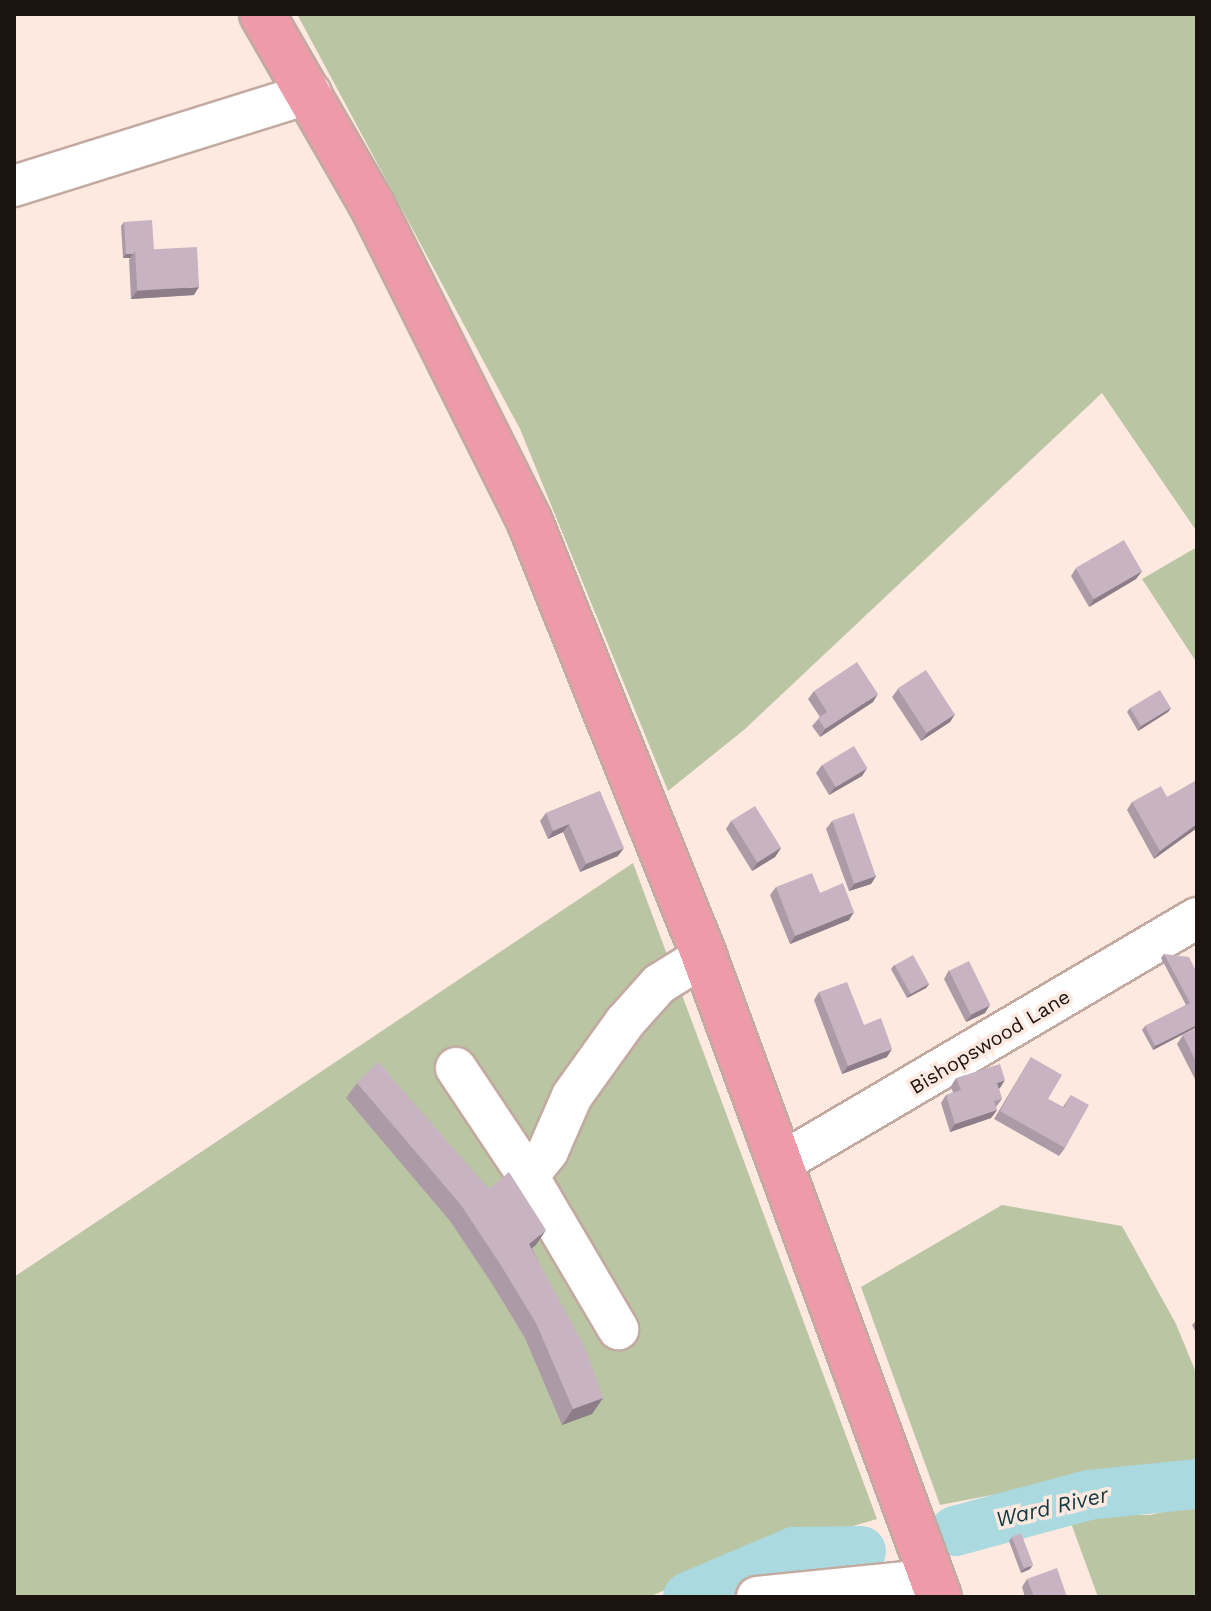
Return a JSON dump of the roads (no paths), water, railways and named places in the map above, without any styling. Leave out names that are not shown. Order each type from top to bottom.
[{"type":"main road","points":[[262,14],[311,93],[428,313],[529,520],[704,956],[933,1579]]},
{"type":"street","points":[[14,186],[311,93]]},
{"type":"street","name":"Bishopswood Lane","points":[[781,1163],[1197,918]]},
{"type":"street","points":[[528,1176],[548,1151],[572,1096],[625,1022],[659,984],[704,956]]},
{"type":"street","points":[[456,1068],[528,1176],[618,1329]]},
{"type":"street","points":[[757,1597],[933,1579]]},
{"type":"waterway","name":"Ward River","points":[[955,1531],[1088,1495],[1197,1484]]},
{"type":"waterway","name":"Ward River","points":[[688,1597],[794,1552],[861,1551]]}]
